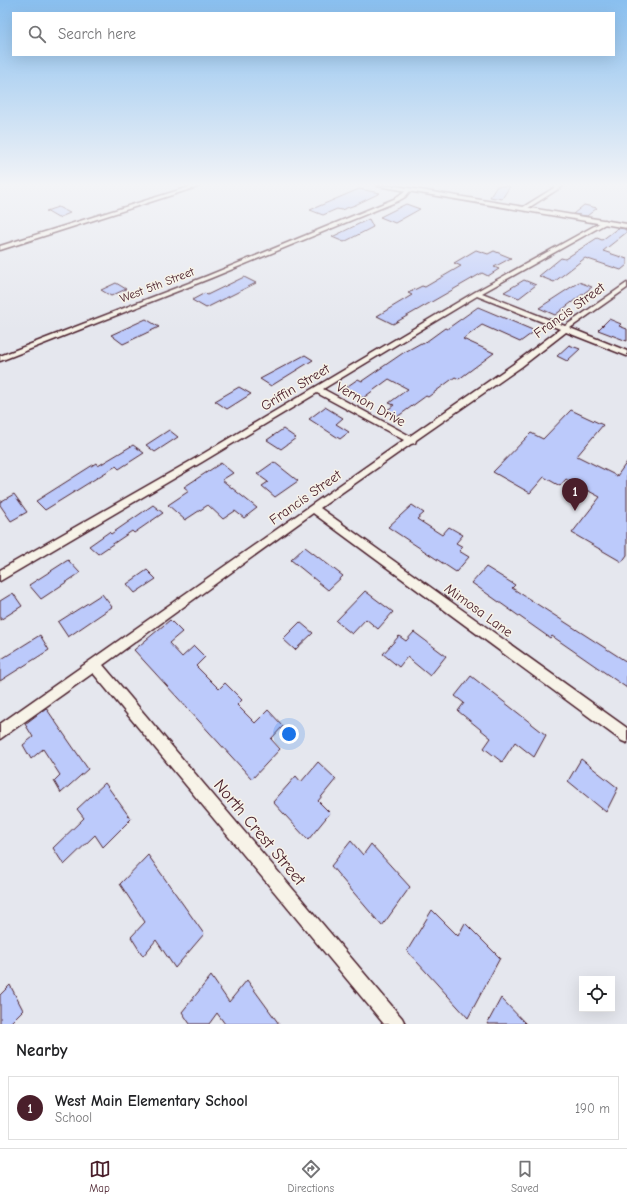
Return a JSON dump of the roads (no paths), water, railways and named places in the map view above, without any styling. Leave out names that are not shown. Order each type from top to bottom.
[{"type":"street","points":[[0,248],[45,234]]},
{"type":"street","name":"West 5th Street","points":[[0,359],[209,277],[314,234]]},
{"type":"street","name":"Griffin Street","points":[[0,576],[477,293],[584,234]]},
{"type":"street","name":"Francis Street","points":[[0,732],[314,508],[518,365],[565,329],[627,285]]},
{"type":"street","points":[[477,293],[627,354]]},
{"type":"street","name":"Vernon Drive","points":[[317,389],[412,440]]},
{"type":"street","name":"Mimosa Lane","points":[[314,508],[627,736]]},
{"type":"street","name":"North Crest Street","points":[[95,665],[396,1024]]},
{"type":"place","name":"West Main Elementary School","points":[[575,511]]}]
